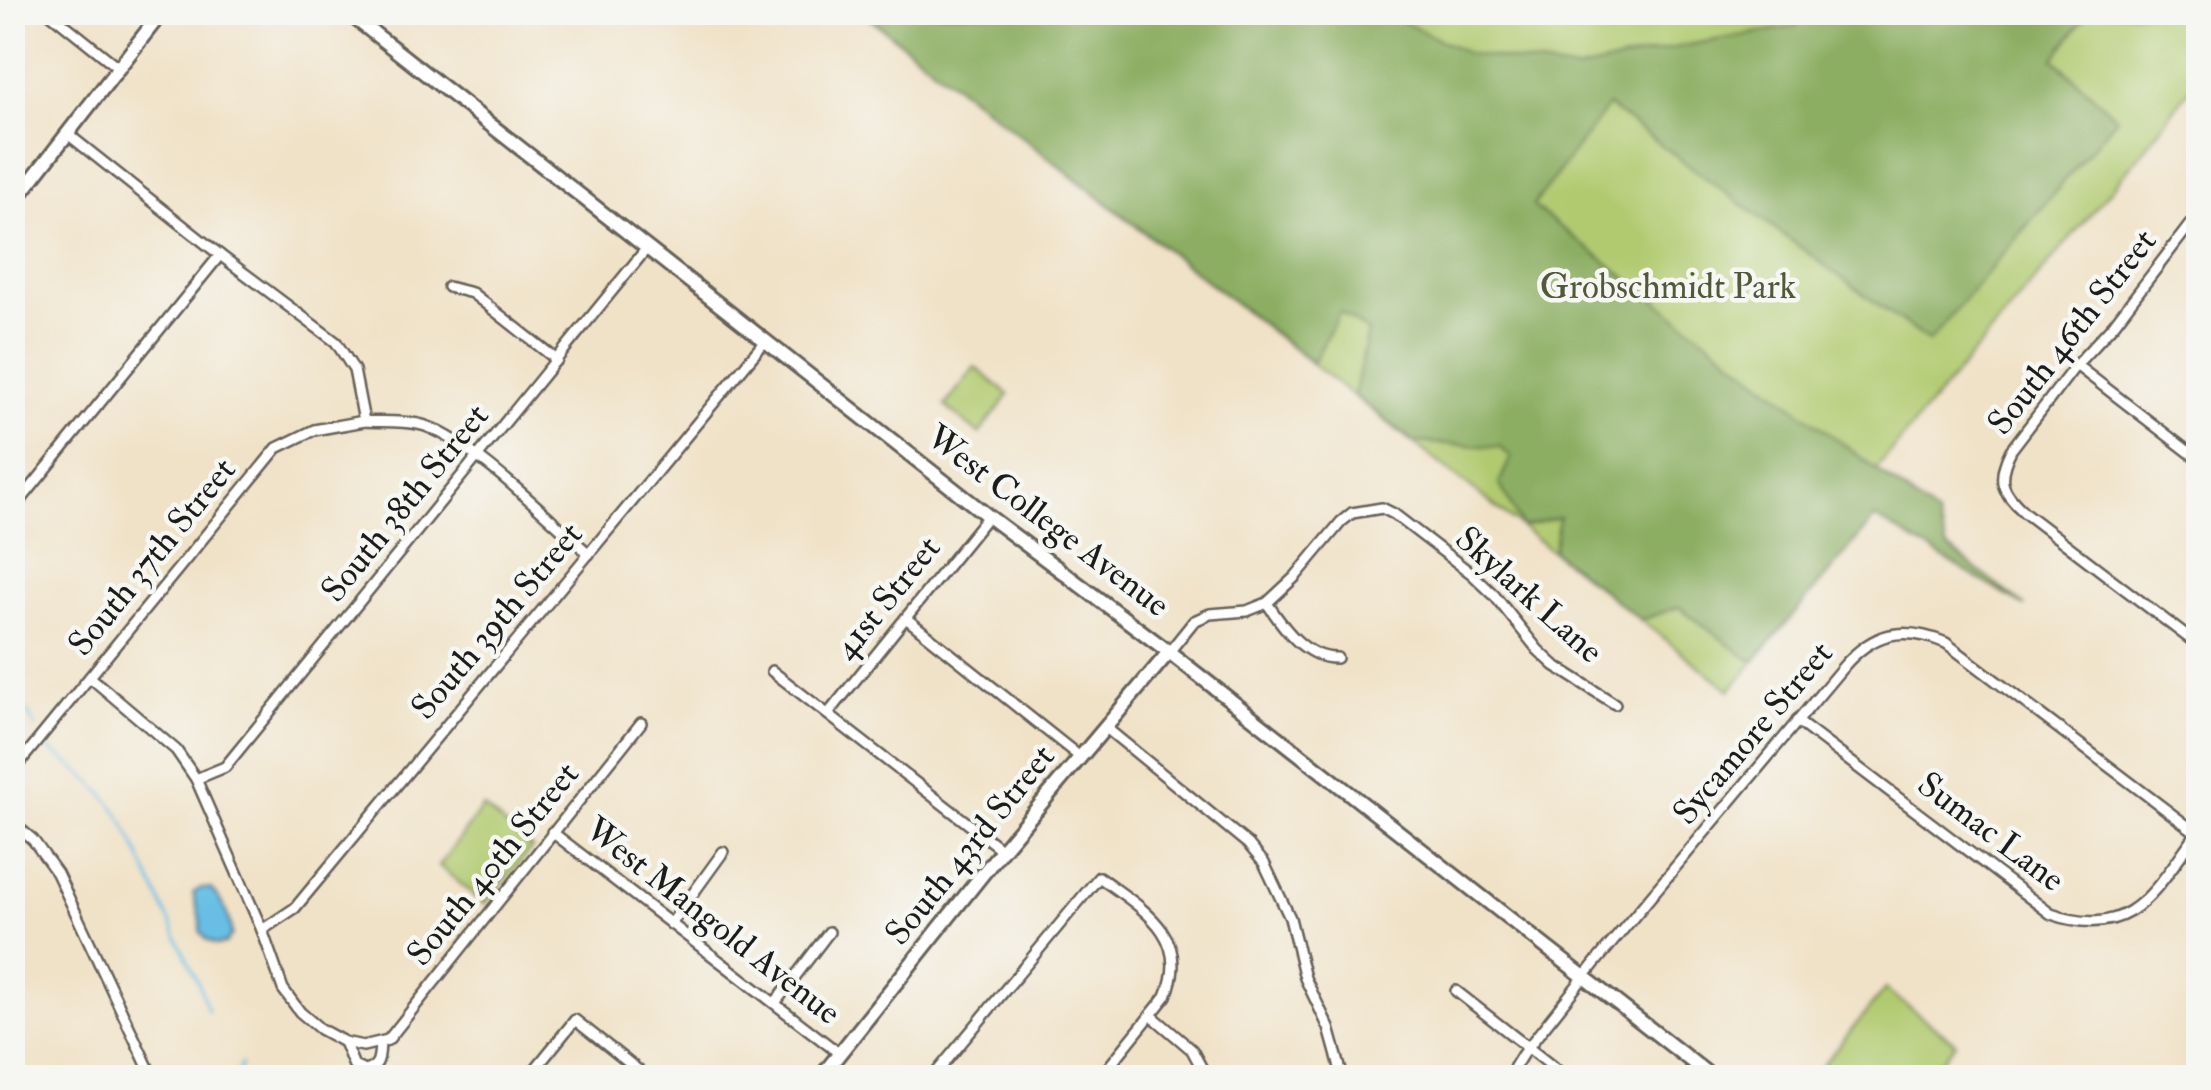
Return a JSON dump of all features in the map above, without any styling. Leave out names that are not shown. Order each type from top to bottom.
[{"type":"street","points":[[48,12],[119,68]]},
{"type":"street","points":[[12,205],[162,12]]},
{"type":"street","name":"West College Avenue","points":[[347,12],[1713,1078]]},
{"type":"street","points":[[68,135],[336,342],[354,370],[364,421],[420,424],[448,437],[478,457],[589,554]]},
{"type":"street","name":"South 46th Street","points":[[2198,214],[2012,450],[2004,465],[2003,489],[2025,513],[2198,645]]},
{"type":"street","name":"South 38th Street","points":[[196,780],[225,767],[647,248]]},
{"type":"street","points":[[12,511],[220,255]]},
{"type":"street","points":[[448,287],[472,294],[557,360]]},
{"type":"street","name":"South 39th Street","points":[[262,930],[295,908],[766,340]]},
{"type":"street","points":[[2076,365],[2198,459]]},
{"type":"street","name":"South 37th Street","points":[[12,772],[277,448],[314,430],[364,421]]},
{"type":"street","name":"Skylark Lane","points":[[1267,603],[1295,577],[1341,522],[1352,513],[1382,508],[1472,574],[1554,665],[1615,704]]},
{"type":"street","name":"41st Street","points":[[828,714],[988,516]]},
{"type":"street","points":[[1169,652],[1194,621],[1267,603],[1300,643],[1327,658],[1337,658]]},
{"type":"street","points":[[907,619],[1080,757]]},
{"type":"street","name":"Sycamore Street","points":[[1508,1078],[1584,977],[1855,653],[1869,643],[1910,632],[1946,643],[2198,833]]},
{"type":"street","name":"South 43rd Street","points":[[820,1078],[1002,850],[1169,652]]},
{"type":"street","points":[[772,671],[1002,850]]},
{"type":"street","points":[[90,678],[176,750],[196,780],[262,930],[283,989],[300,1012],[344,1042],[363,1046],[384,1041]]},
{"type":"street","name":"Sumac Lane","points":[[1797,721],[2051,914],[2073,921],[2112,920],[2131,912],[2152,893],[2198,833]]},
{"type":"street","name":"South 40th Street","points":[[344,1042],[354,1066],[364,1071],[373,1068],[384,1041],[641,722]]},
{"type":"street","points":[[1105,728],[1248,844],[1264,863],[1290,918],[1305,978],[1329,1028],[1343,1078]]},
{"type":"street","points":[[12,822],[33,840],[57,873],[153,1078]]},
{"type":"street","name":"West Mangold Avenue","points":[[552,832],[840,1054]]},
{"type":"street","points":[[671,924],[723,852]]},
{"type":"street","points":[[932,1078],[1099,877],[1154,918],[1171,944],[1172,981],[1166,996],[1100,1078]]},
{"type":"street","points":[[775,1003],[829,932]]},
{"type":"street","points":[[1456,991],[1567,1078]]},
{"type":"street","points":[[1151,1014],[1192,1050],[1207,1078]]},
{"type":"street","points":[[528,1078],[575,1020],[648,1078]]},
{"type":"street","points":[[2198,1028],[2198,1045]]},
{"type":"green space","name":"Grobschmidt Park","points":[[2192,12],[2198,18],[2198,77],[2145,149],[1862,486],[1875,518],[1730,690],[863,13]]},
{"type":"green space","name":"Grobschmidt Park","points":[[863,13],[1385,13],[1467,53],[1576,71],[1682,46],[1796,26],[1803,13],[2088,13],[2054,59],[2117,118],[1929,342],[1608,106],[1533,206],[1937,516],[1947,547],[2026,607],[1875,518],[1755,660],[1679,607],[1641,620],[1553,551],[1559,517],[1522,527],[1499,483],[1511,457],[1500,447],[1414,442],[1354,395],[1368,332],[1340,312],[1313,363]]},
{"type":"green space","points":[[975,367],[1009,395],[979,434],[945,406]]},
{"type":"green space","points":[[483,807],[532,848],[485,904],[439,866]]},
{"type":"green space","points":[[1885,989],[1956,1043],[1928,1077],[1836,1077],[1822,1066]]},
{"type":"water","points":[[201,888],[211,889],[225,910],[232,935],[225,944],[216,945],[200,931],[193,893]]},
{"type":"waterway","points":[[12,701],[28,713],[36,728]]},
{"type":"waterway","points":[[48,748],[91,782],[125,824],[208,1011]]},
{"type":"waterway","points":[[236,1078],[241,1064]]}]
